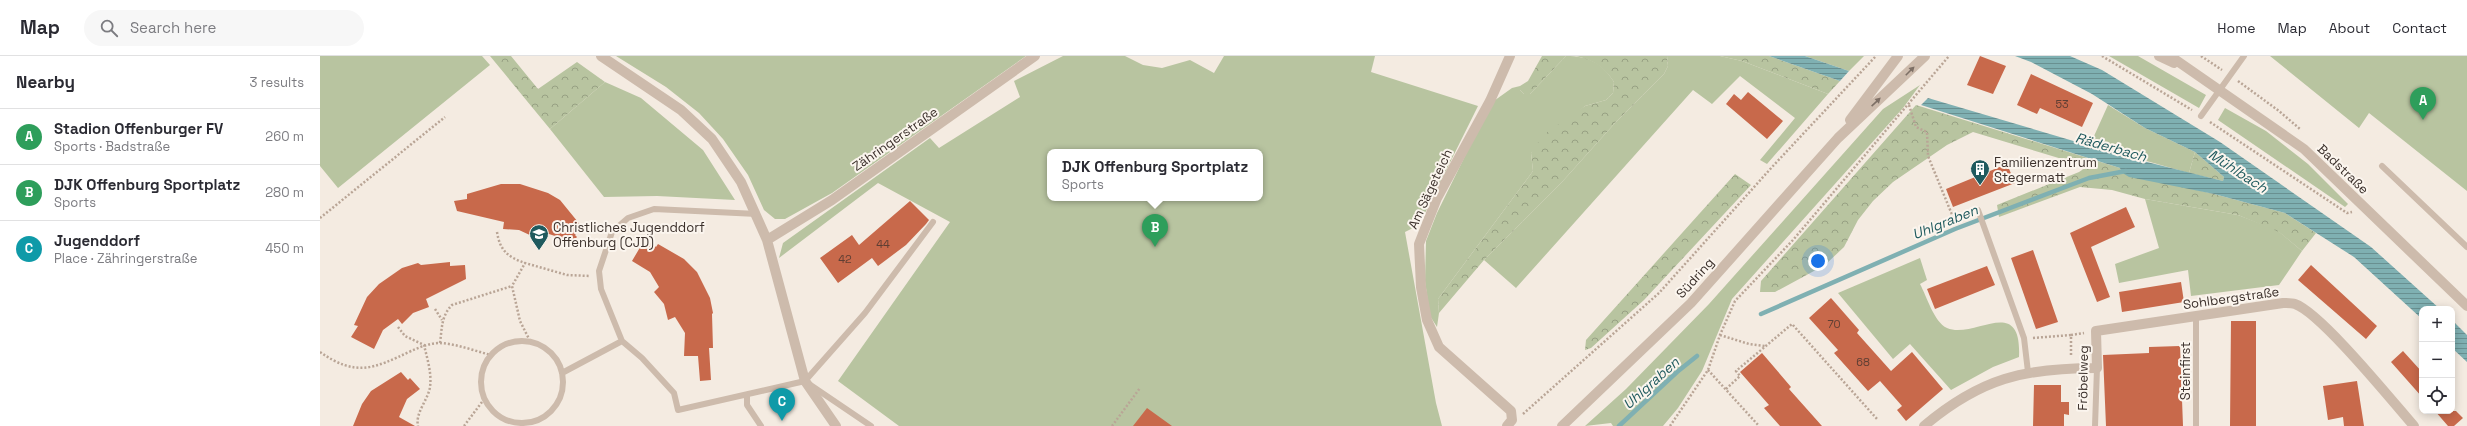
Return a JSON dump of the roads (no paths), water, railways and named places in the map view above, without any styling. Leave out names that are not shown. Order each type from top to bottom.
[{"type":"street","points":[[601,56],[681,110],[712,140],[741,182],[757,214],[767,240],[805,381],[836,426]]},
{"type":"street","name":"Zähringerstraße","points":[[767,240],[832,200],[1035,56]]},
{"type":"street","name":"Am Sägeteich","points":[[1509,423],[1511,411],[1439,347],[1427,320],[1420,287],[1419,244],[1437,198],[1490,101],[1510,56]]},
{"type":"street","name":"Südring","points":[[1838,138],[1898,56]]},
{"type":"street","name":"Südring","points":[[1562,426],[1691,302],[1838,138],[1925,56]]},
{"type":"street","name":"Badstraße","points":[[2159,56],[2187,68]]},
{"type":"street","name":"Badstraße","points":[[2170,56],[2219,88],[2304,150],[2467,305]]},
{"type":"street","name":"Sohlbergstraße","points":[[2096,331],[2283,303],[2296,304],[2313,316],[2329,332],[2414,426]]},
{"type":"street","name":"Fröbelweg","points":[[2096,331],[2097,368]]},
{"type":"street","points":[[1924,426],[1986,384],[2028,372],[2071,368],[2097,368]]},
{"type":"lane","points":[[2201,116],[2219,88],[2244,56]]},
{"type":"lane","points":[[2382,166],[2467,247]]},
{"type":"lane","points":[[757,214],[654,209],[628,218],[612,232],[600,276],[601,289],[622,340],[646,362],[674,393],[678,410],[805,381],[865,314],[933,222]]},
{"type":"lane","points":[[1978,211],[2024,338],[2028,372]]},
{"type":"lane","name":"Steinfirst","points":[[2196,316],[2196,426]]},
{"type":"lane","points":[[562,372],[622,340]]},
{"type":"lane","points":[[530,341],[551,352],[562,372],[563,386],[560,398],[553,409],[542,417],[530,422],[517,422],[505,419],[493,410],[484,398],[482,376],[491,355],[509,343],[530,341]]},
{"type":"lane","name":"Fröbelweg","points":[[2095,426],[2097,368]]},
{"type":"lane","points":[[805,381],[871,426]]},
{"type":"lane","points":[[747,394],[747,405],[761,426]]},
{"type":"lane","points":[[504,426],[505,419]]},
{"type":"water","points":[[1769,56],[1805,56],[1849,71],[1840,81]]},
{"type":"water","name":"Mühlbach","points":[[2015,56],[2070,56],[2102,70],[2220,142],[2371,247],[2437,306],[2419,306],[2419,316],[2354,257],[2285,213],[2214,194],[2129,177],[2121,172],[2120,168],[1921,105],[1928,98],[2131,158],[2223,181],[2224,177],[2195,152],[2145,128],[2092,94],[2031,62]]},
{"type":"water","points":[[2455,323],[2467,335],[2467,362],[2455,351]]},
{"type":"waterway","name":"Uhlgraben","points":[[1761,314],[1955,229],[2089,178],[2126,171]]},
{"type":"waterway","name":"Uhlgraben","points":[[1619,426],[1677,372],[1697,356]]},
{"type":"place","name":"Stadion Offenburger FV","points":[[2423,120]]},
{"type":"place","name":"Familienzentrum Stegermatt","points":[[1980,186]]},
{"type":"place","name":"DJK Offenburg Sportplatz","points":[[1155,247]]},
{"type":"place","name":"Christliches Jugenddorf Offenburg (CJD)","points":[[539,251]]},
{"type":"place","name":"Jugenddorf","points":[[782,421]]},
{"type":"water label","name":"Räderbach","points":[[2111,147]]}]
